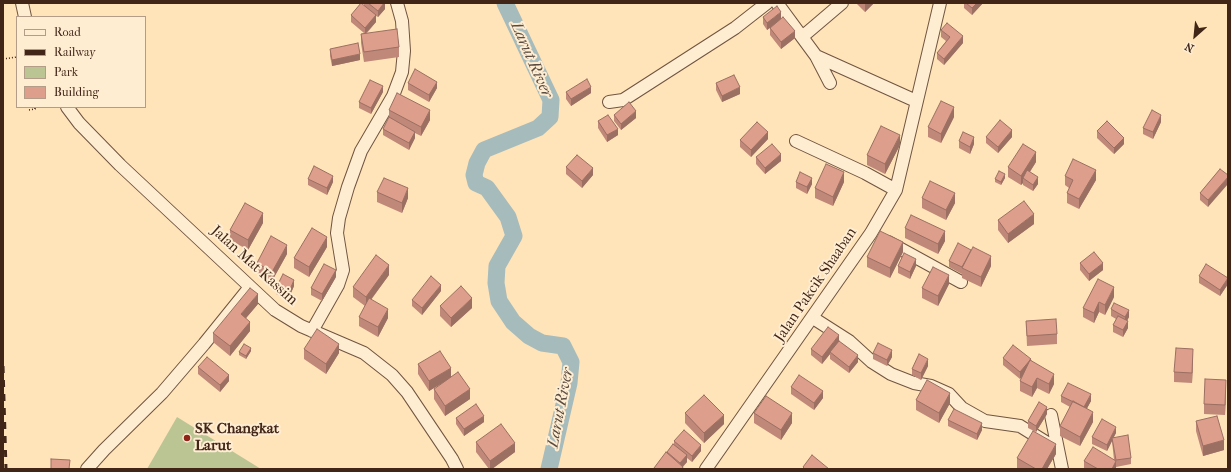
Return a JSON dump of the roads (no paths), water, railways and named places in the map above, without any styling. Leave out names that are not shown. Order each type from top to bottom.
[{"type":"street","points":[[22,3],[25,16]]},
{"type":"street","points":[[312,331],[338,285],[343,270],[337,233],[339,218],[348,187],[361,151],[393,96],[402,72],[404,51],[402,21],[397,3]]},
{"type":"street","points":[[608,102],[623,100],[735,28],[767,3]]},
{"type":"street","points":[[777,3],[816,56],[830,83]]},
{"type":"street","points":[[802,37],[842,3]]},
{"type":"street","name":"Jalan Pakcik Shaaban","points":[[706,469],[871,233],[896,190],[910,137],[916,101],[940,3]]},
{"type":"street","points":[[816,56],[916,101]]},
{"type":"street","name":"Jalan Mat Kassim","points":[[68,108],[79,123],[120,165],[275,310],[300,326],[364,353],[392,375],[407,392],[452,459],[457,469]]},
{"type":"street","points":[[796,142],[865,173],[896,190]]},
{"type":"street","points":[[871,233],[961,282]]},
{"type":"street","points":[[87,469],[104,450],[162,393],[250,287]]},
{"type":"street","points":[[813,318],[849,341],[872,362],[890,374],[914,383],[931,386],[949,394],[962,408],[985,421],[1020,426],[1057,449]]},
{"type":"street","points":[[1051,415],[1062,469]]},
{"type":"waterway","name":"Larut River","points":[[505,3],[551,100],[550,117],[538,128],[484,150],[477,163],[474,175],[476,183],[487,188],[508,217],[514,236],[497,266],[496,283],[499,301],[513,322],[529,336],[542,343],[563,346],[571,362],[569,383],[549,469]]},
{"type":"railway","points":[[3,366],[6,469]]},
{"type":"place","name":"SK Changkat Larut","points":[[187,438]]}]
